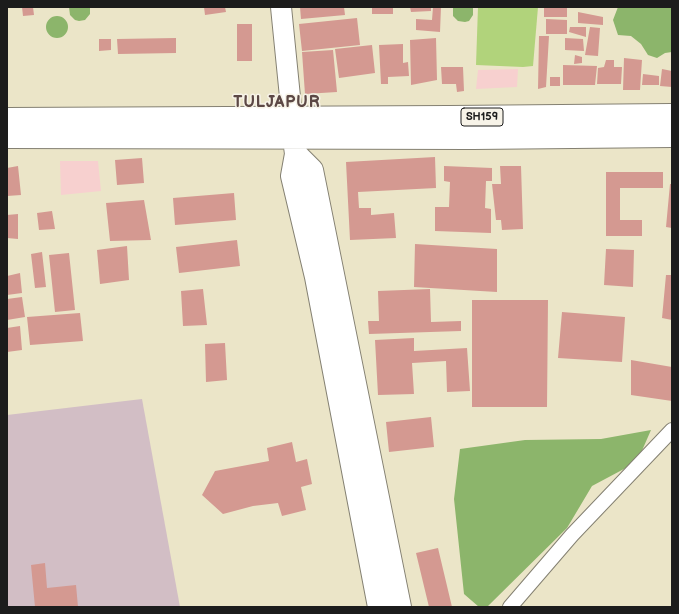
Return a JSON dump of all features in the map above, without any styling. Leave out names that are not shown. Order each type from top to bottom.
[{"type":"main road","name":"SH159","points":[[294,136],[450,128],[530,127],[672,115]]},
{"type":"main road","points":[[7,119],[118,128],[294,136]]},
{"type":"main road","name":"SH159","points":[[530,127],[672,136]]},
{"type":"main road","points":[[7,137],[118,128]]},
{"type":"main road","points":[[294,136],[292,176],[316,277],[379,607]]},
{"type":"main road","points":[[294,136],[312,170],[400,607]]},
{"type":"street","points":[[281,7],[294,136]]},
{"type":"street","points":[[510,607],[572,535],[672,430]]},
{"type":"shaded area","points":[[518,69],[517,87],[476,89],[478,70]]},
{"type":"shaded area","points":[[60,161],[98,161],[101,191],[61,195]]},
{"type":"shaded area","points":[[142,399],[180,607],[7,607],[7,415]]},
{"type":"green space","points":[[69,7],[90,7],[90,14],[85,20],[75,20],[70,15]]},
{"type":"green space","points":[[453,7],[473,7],[473,15],[469,21],[458,21],[453,16]]},
{"type":"green space","points":[[478,7],[538,7],[533,66],[476,65]]},
{"type":"green space","points":[[618,7],[671,7],[672,52],[665,53],[657,58],[648,55],[641,44],[631,36],[618,35],[613,20]]},
{"type":"green space","points":[[57,16],[65,19],[68,27],[65,35],[57,38],[49,35],[46,27],[49,19]]},
{"type":"green space","points":[[651,430],[637,462],[592,486],[567,528],[487,607],[479,607],[464,594],[454,499],[460,449],[525,440],[601,439]]},
{"type":"building","points":[[22,7],[33,7],[34,15],[23,16]]},
{"type":"building","points":[[204,7],[225,7],[226,12],[205,15]]},
{"type":"building","points":[[300,7],[344,7],[345,15],[301,19]]},
{"type":"building","points":[[372,7],[393,7],[393,14],[372,14]]},
{"type":"building","points":[[410,7],[431,7],[431,11],[411,12]]},
{"type":"building","points":[[433,7],[441,7],[440,32],[416,30],[416,19],[432,20]]},
{"type":"building","points":[[544,7],[567,7],[567,17],[544,17]]},
{"type":"building","points":[[578,12],[603,17],[603,25],[578,23]]},
{"type":"building","points":[[357,18],[360,45],[302,51],[299,24]]},
{"type":"building","points":[[546,19],[567,20],[567,34],[546,34]]},
{"type":"building","points":[[237,24],[252,24],[252,61],[237,61]]},
{"type":"building","points":[[570,27],[586,27],[586,37],[569,32]]},
{"type":"building","points":[[590,27],[600,28],[598,56],[585,55]]},
{"type":"building","points":[[539,36],[549,36],[546,87],[538,89]]},
{"type":"building","points":[[176,38],[176,53],[118,54],[117,39]]},
{"type":"building","points":[[436,38],[437,80],[411,85],[410,40]]},
{"type":"building","points":[[565,38],[583,39],[584,51],[565,50]]},
{"type":"building","points":[[99,39],[111,39],[111,50],[99,51]]},
{"type":"building","points":[[403,44],[403,63],[408,62],[409,76],[388,77],[388,84],[381,84],[379,45]]},
{"type":"building","points":[[372,45],[375,73],[339,78],[335,49]]},
{"type":"building","points":[[333,50],[337,92],[305,94],[302,52]]},
{"type":"building","points":[[575,55],[582,57],[582,63],[574,64]]},
{"type":"building","points":[[624,58],[642,60],[640,90],[623,90]]},
{"type":"building","points":[[606,60],[614,60],[614,67],[622,67],[621,84],[597,84],[598,68],[604,67]]},
{"type":"building","points":[[563,65],[597,66],[595,85],[563,85]]},
{"type":"building","points":[[441,67],[463,67],[464,91],[457,92],[456,84],[442,84]]},
{"type":"building","points":[[662,69],[672,71],[672,87],[660,86]]},
{"type":"building","points":[[643,74],[659,76],[659,85],[642,85]]},
{"type":"building","points":[[550,77],[560,77],[560,86],[550,86]]},
{"type":"building","points":[[435,157],[436,188],[358,192],[359,208],[371,208],[371,215],[394,213],[396,238],[350,240],[346,162]]},
{"type":"building","points":[[142,158],[144,183],[117,185],[115,160]]},
{"type":"building","points":[[18,166],[21,195],[7,196],[7,168]]},
{"type":"building","points":[[444,166],[492,168],[492,181],[486,181],[485,208],[491,209],[491,233],[435,231],[435,207],[449,207],[450,182],[444,181]]},
{"type":"building","points":[[500,166],[521,166],[523,229],[502,230],[501,220],[496,220],[492,184],[501,184]]},
{"type":"building","points":[[606,172],[663,172],[663,188],[620,188],[620,220],[642,220],[642,236],[606,236]]},
{"type":"building","points":[[670,184],[672,184],[672,228],[666,227]]},
{"type":"building","points":[[234,193],[236,220],[175,225],[173,198]]},
{"type":"building","points":[[144,200],[151,240],[110,241],[106,203]]},
{"type":"building","points":[[52,211],[55,229],[39,230],[37,213]]},
{"type":"building","points":[[18,214],[18,239],[7,238],[7,215]]},
{"type":"building","points":[[237,240],[240,266],[179,273],[176,247]]},
{"type":"building","points":[[415,244],[497,249],[497,292],[414,287]]},
{"type":"building","points":[[127,246],[129,280],[100,284],[97,250]]},
{"type":"building","points":[[606,249],[634,250],[633,287],[604,285]]},
{"type":"building","points":[[42,252],[46,287],[35,288],[31,254]]},
{"type":"building","points":[[69,253],[75,310],[55,312],[49,255]]},
{"type":"building","points":[[20,273],[22,293],[7,295],[7,276]]},
{"type":"building","points":[[666,275],[672,275],[672,320],[662,318]]},
{"type":"building","points":[[203,289],[207,325],[183,326],[181,291]]},
{"type":"building","points":[[430,289],[431,322],[461,321],[461,331],[369,334],[368,321],[379,321],[378,291]]},
{"type":"building","points":[[22,297],[25,317],[7,320],[7,299]]},
{"type":"building","points":[[472,300],[548,300],[547,407],[472,407]]},
{"type":"building","points":[[562,312],[625,317],[622,362],[558,358]]},
{"type":"building","points":[[80,313],[83,341],[30,345],[27,317]]},
{"type":"building","points":[[20,326],[22,350],[7,352],[7,328]]},
{"type":"building","points":[[414,338],[414,351],[467,348],[470,391],[447,392],[446,361],[412,363],[414,394],[378,395],[375,340]]},
{"type":"building","points":[[225,343],[227,380],[206,382],[205,344]]},
{"type":"building","points":[[631,360],[672,367],[672,401],[631,395]]},
{"type":"building","points":[[431,417],[434,447],[389,452],[386,422]]},
{"type":"building","points":[[292,442],[296,462],[307,459],[312,484],[301,487],[306,510],[282,516],[278,503],[253,506],[223,514],[202,495],[215,471],[269,461],[267,448]]},
{"type":"building","points":[[438,548],[452,607],[429,607],[416,553]]},
{"type":"building","points":[[45,563],[47,588],[76,585],[78,607],[35,607],[31,565]]},
{"type":"district","name":"TULJAPUR","points":[[277,103]]}]
